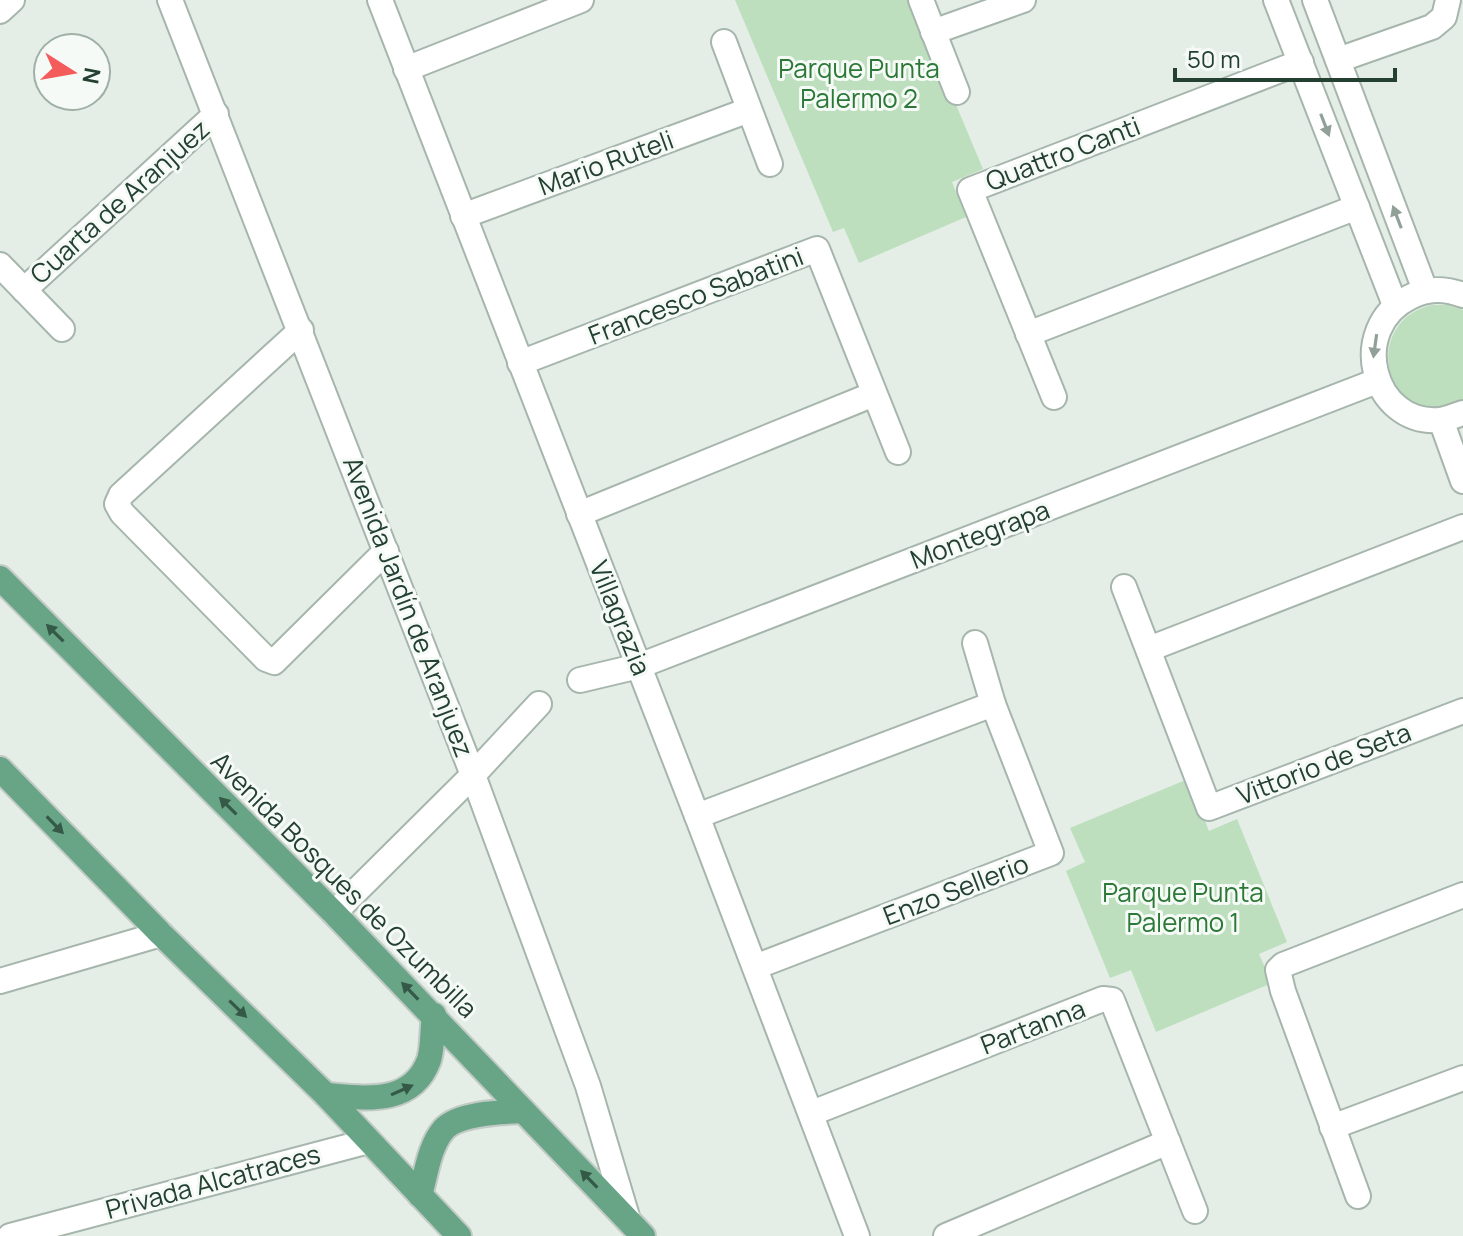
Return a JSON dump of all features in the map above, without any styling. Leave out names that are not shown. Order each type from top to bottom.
[{"type":"main road","name":"Avenida Bosques de Ozumbilla","points":[[0,578],[434,1015],[636,1228]]},
{"type":"main road","points":[[0,769],[161,934],[326,1095],[459,1236]]},
{"type":"main road","points":[[326,1095],[381,1099],[414,1085],[429,1059],[434,1015]]},
{"type":"main road","points":[[420,1195],[431,1154],[444,1128],[478,1114],[523,1111]]},
{"type":"street","points":[[0,11],[12,0]]},
{"type":"street","name":"Avenida Jardín de Aranjuez","points":[[170,0],[473,775],[588,1086],[636,1228]]},
{"type":"street","name":"Villagrazia","points":[[380,0],[857,1236]]},
{"type":"street","points":[[406,69],[581,0]]},
{"type":"street","points":[[921,0],[957,92]]},
{"type":"street","points":[[933,32],[1023,0]]},
{"type":"street","points":[[1276,0],[1395,305]]},
{"type":"street","points":[[1315,0],[1425,290]]},
{"type":"street","points":[[1338,60],[1432,27],[1444,17],[1448,0]]},
{"type":"street","points":[[724,42],[770,164]]},
{"type":"street","name":"Quattro Canti","points":[[1054,397],[970,190],[1301,62]]},
{"type":"street","name":"Mario Ruteli","points":[[463,216],[749,110]]},
{"type":"street","name":"Cuarta de Aranjuez","points":[[24,290],[216,114]]},
{"type":"street","points":[[1028,334],[1357,207]]},
{"type":"street","name":"Francesco Sabatini","points":[[520,363],[817,249],[898,452]]},
{"type":"street","name":"Cuarta de Aranjuez","points":[[0,265],[62,329]]},
{"type":"street","points":[[1463,295],[1450,290],[1425,290],[1395,305],[1378,327],[1372,354],[1377,381],[1388,399],[1404,411],[1423,419],[1452,416],[1463,481]]},
{"type":"street","points":[[301,330],[121,495],[117,504],[122,513],[255,648],[274,662],[386,551]]},
{"type":"street","name":"Montegrapa","points":[[580,680],[639,666],[1377,381]]},
{"type":"street","points":[[579,514],[874,394]]},
{"type":"street","points":[[1149,649],[1463,527]]},
{"type":"street","name":"Vittorio de Seta","points":[[1124,587],[1209,808],[1463,711]]},
{"type":"street","name":"Enzo Sellerio","points":[[755,967],[1051,853],[993,704],[975,643]]},
{"type":"street","points":[[334,913],[473,775],[539,704]]},
{"type":"street","points":[[697,816],[993,704]]},
{"type":"street","points":[[1358,1196],[1278,970],[1283,965],[1463,895]]},
{"type":"street","points":[[0,981],[161,934]]},
{"type":"street","name":"Partanna","points":[[812,1113],[1103,999],[1112,1000],[1195,1211]]},
{"type":"street","points":[[1332,1127],[1463,1078]]},
{"type":"street","name":"Privada Alcatraces","points":[[10,1236],[369,1141]]},
{"type":"street","points":[[946,1236],[1168,1142]]},
{"type":"green space","name":"Parque Punta Palermo 2","points":[[735,0],[912,0],[983,169],[952,182],[966,217],[859,263],[844,228],[833,232]]},
{"type":"green space","points":[[1431,305],[1449,305],[1463,310],[1463,404],[1441,410],[1410,401],[1393,380],[1389,366],[1388,352],[1399,325],[1413,312]]},
{"type":"green space","name":"Parque Punta Palermo 1","points":[[1188,779],[1209,831],[1237,819],[1287,942],[1259,954],[1272,983],[1156,1032],[1131,970],[1110,978],[1066,871],[1085,862],[1070,828]]}]
